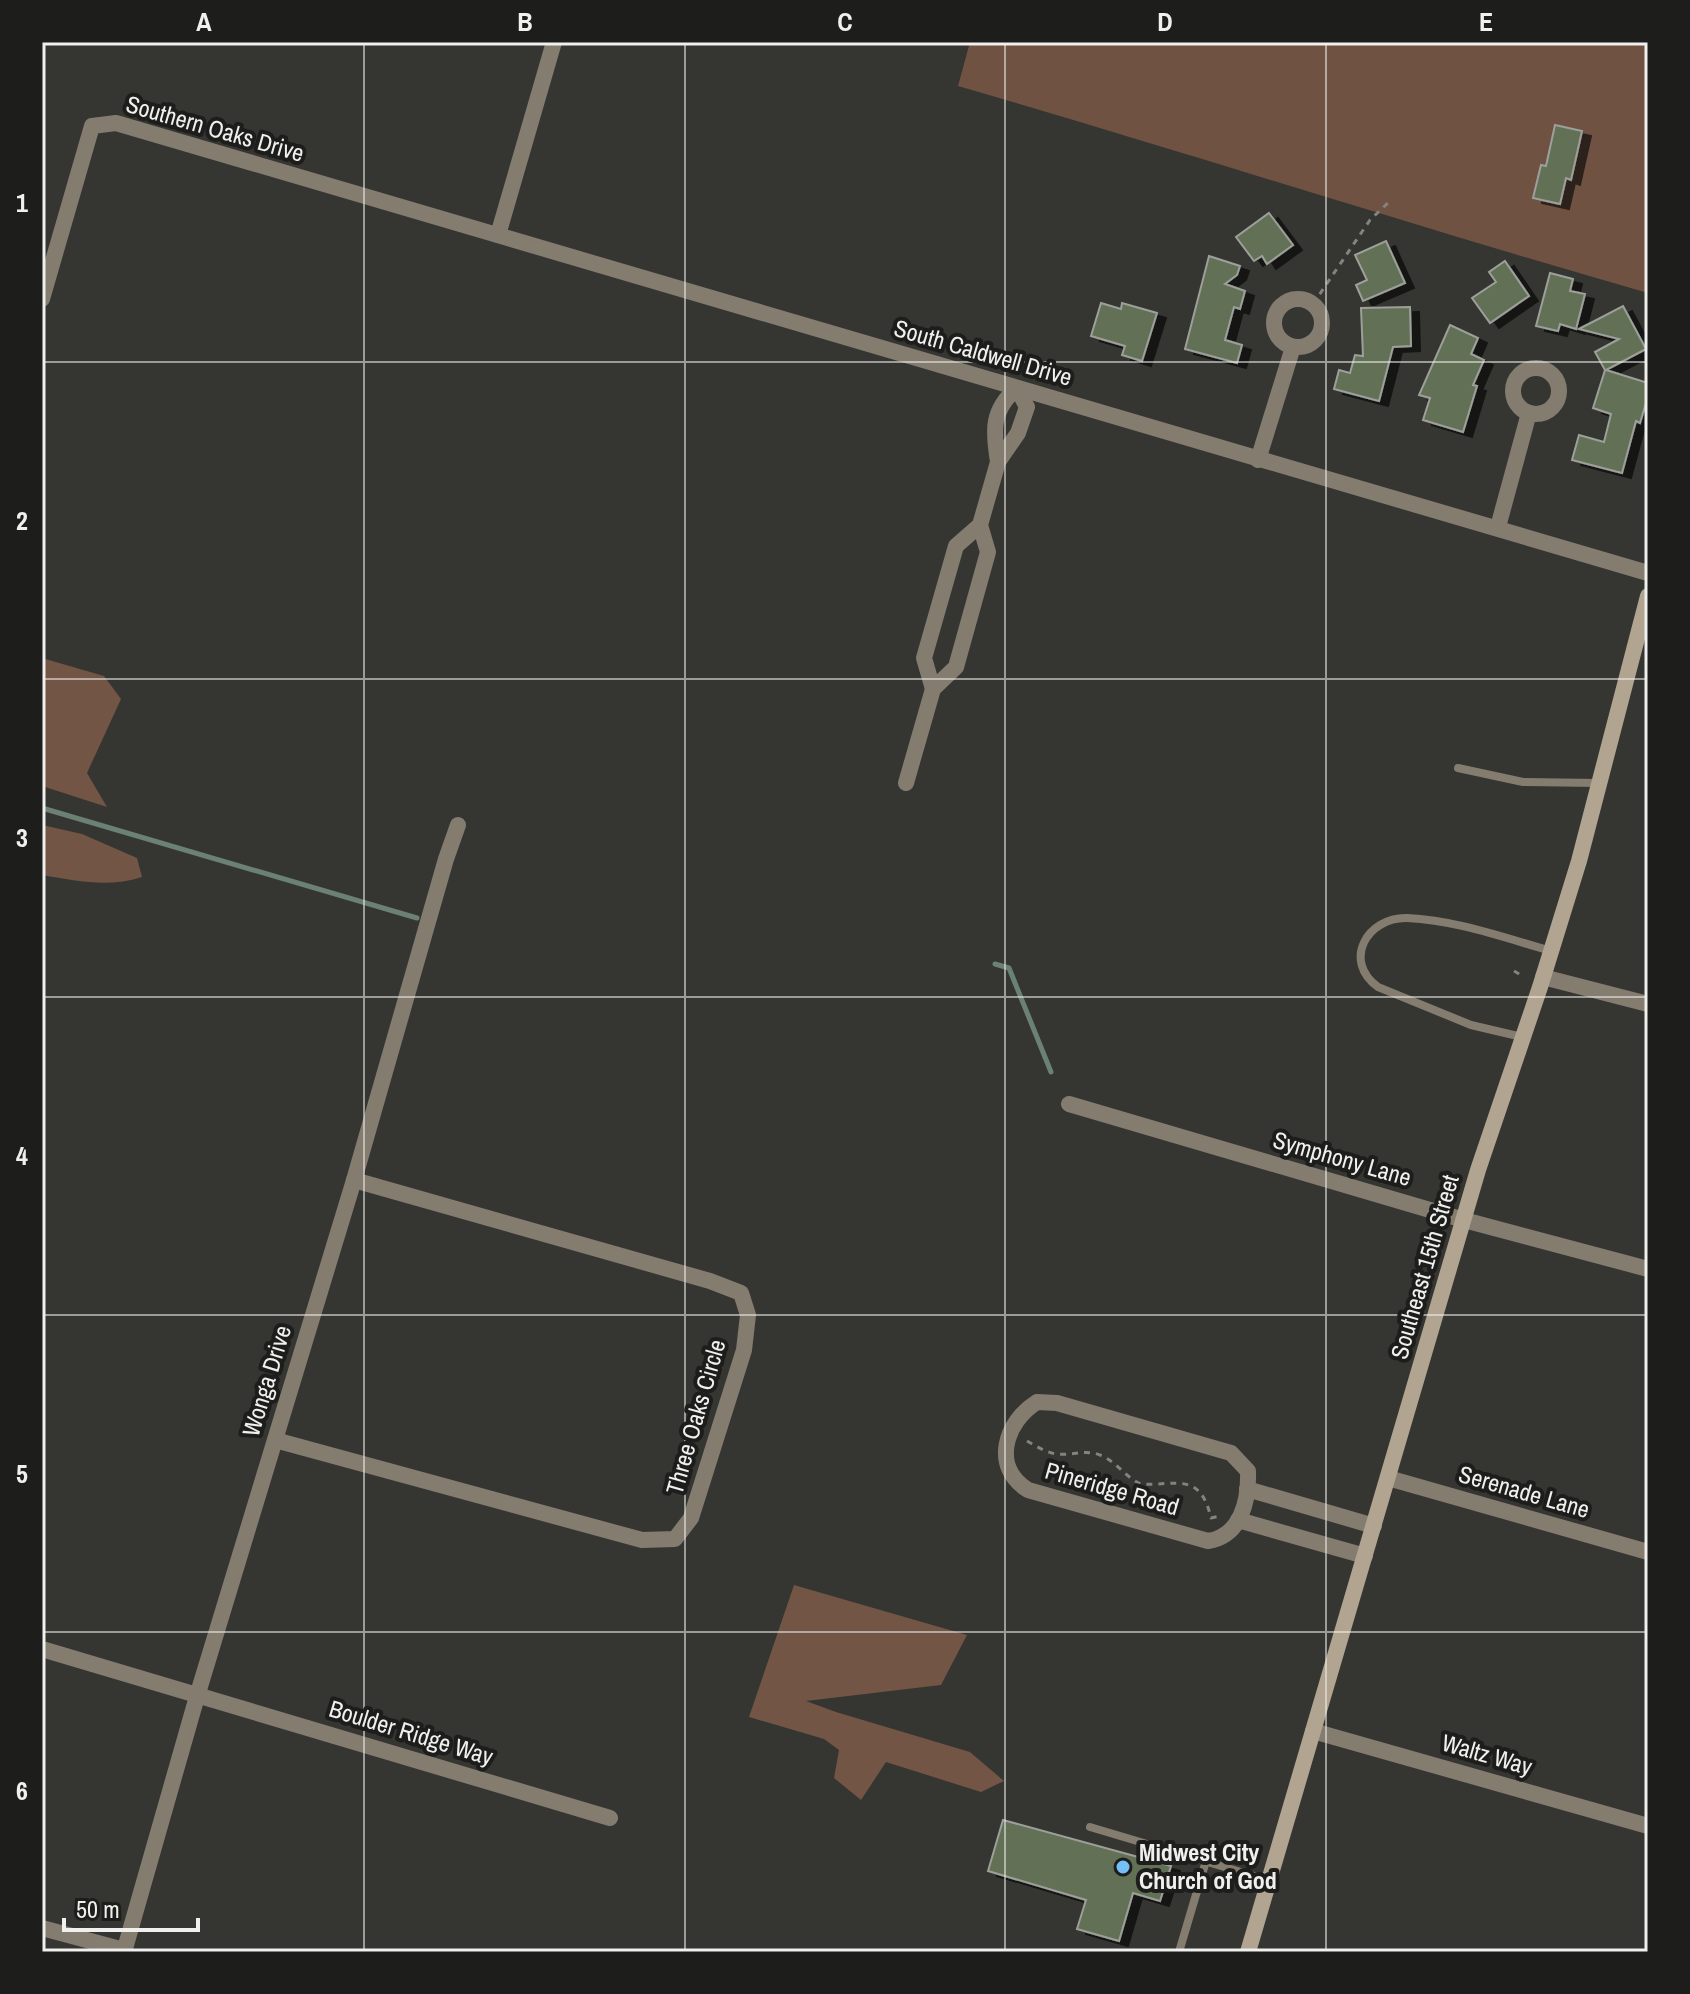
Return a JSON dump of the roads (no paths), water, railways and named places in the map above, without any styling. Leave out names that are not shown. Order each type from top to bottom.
[{"type":"main road","name":"Southeast 15th Street","points":[[1248,1952],[1464,1220],[1579,861],[1648,596]]},
{"type":"street","points":[[498,235],[554,42]]},
{"type":"street","name":"Southern Oaks Drive","points":[[42,299],[92,126],[116,123],[498,235]]},
{"type":"street","name":"South Caldwell Drive","points":[[498,235],[1648,573]]},
{"type":"street","points":[[1299,299],[1313,304],[1321,316],[1321,330],[1307,346],[1293,347],[1279,339],[1274,324],[1279,309],[1291,300],[1299,299]]},
{"type":"street","points":[[1258,460],[1293,347]]},
{"type":"street","points":[[906,783],[933,689],[956,667],[988,552],[980,525],[998,462],[1018,433],[1027,407],[1017,388],[1002,401],[996,426],[998,462]]},
{"type":"street","points":[[1498,527],[1529,413]]},
{"type":"street","points":[[996,426],[1018,433]]},
{"type":"street","points":[[933,689],[924,658],[956,546],[980,525]]},
{"type":"street","name":"Wonga Drive","points":[[124,1951],[198,1693],[458,825]]},
{"type":"street","points":[[1543,977],[1648,1004]]},
{"type":"street","name":"Symphony Lane","points":[[1069,1104],[1464,1220],[1648,1269]]},
{"type":"street","name":"Three Oaks Circle","points":[[275,1440],[642,1540],[675,1539],[691,1518],[744,1350],[748,1315],[741,1293],[710,1281],[354,1180]]},
{"type":"street","name":"Pineridge Road","points":[[1232,1519],[1228,1535],[1208,1541],[1028,1490],[1014,1481],[1007,1469],[1005,1458],[1014,1421],[1022,1411],[1037,1402],[1057,1403],[1200,1443],[1231,1453],[1240,1461],[1248,1471],[1247,1489]]},
{"type":"street","name":"Serenade Lane","points":[[1388,1478],[1648,1552]]},
{"type":"street","points":[[1365,1556],[1232,1519],[1247,1489],[1374,1526]]},
{"type":"street","points":[[1292,1534],[1300,1506]]},
{"type":"street","name":"Boulder Ridge Way","points":[[42,1649],[610,1818]]},
{"type":"street","name":"Waltz Way","points":[[1313,1731],[1648,1826]]},
{"type":"street","points":[[42,1928],[124,1951]]},
{"type":"lane","points":[[1458,768],[1523,782],[1599,783]]},
{"type":"lane","points":[[1523,1037],[1471,1025],[1378,987],[1366,978],[1362,970],[1364,942],[1379,924],[1406,918],[1472,930],[1551,951]]},
{"type":"lane","points":[[1090,1827],[1269,1880]]},
{"type":"lane","points":[[1179,1952],[1206,1861]]},
{"type":"waterway","points":[[42,808],[417,918]]},
{"type":"waterway","points":[[995,964],[1009,968],[1051,1072]]},
{"type":"place","name":"Midwest City Church of God","points":[[1123,1867]]}]
